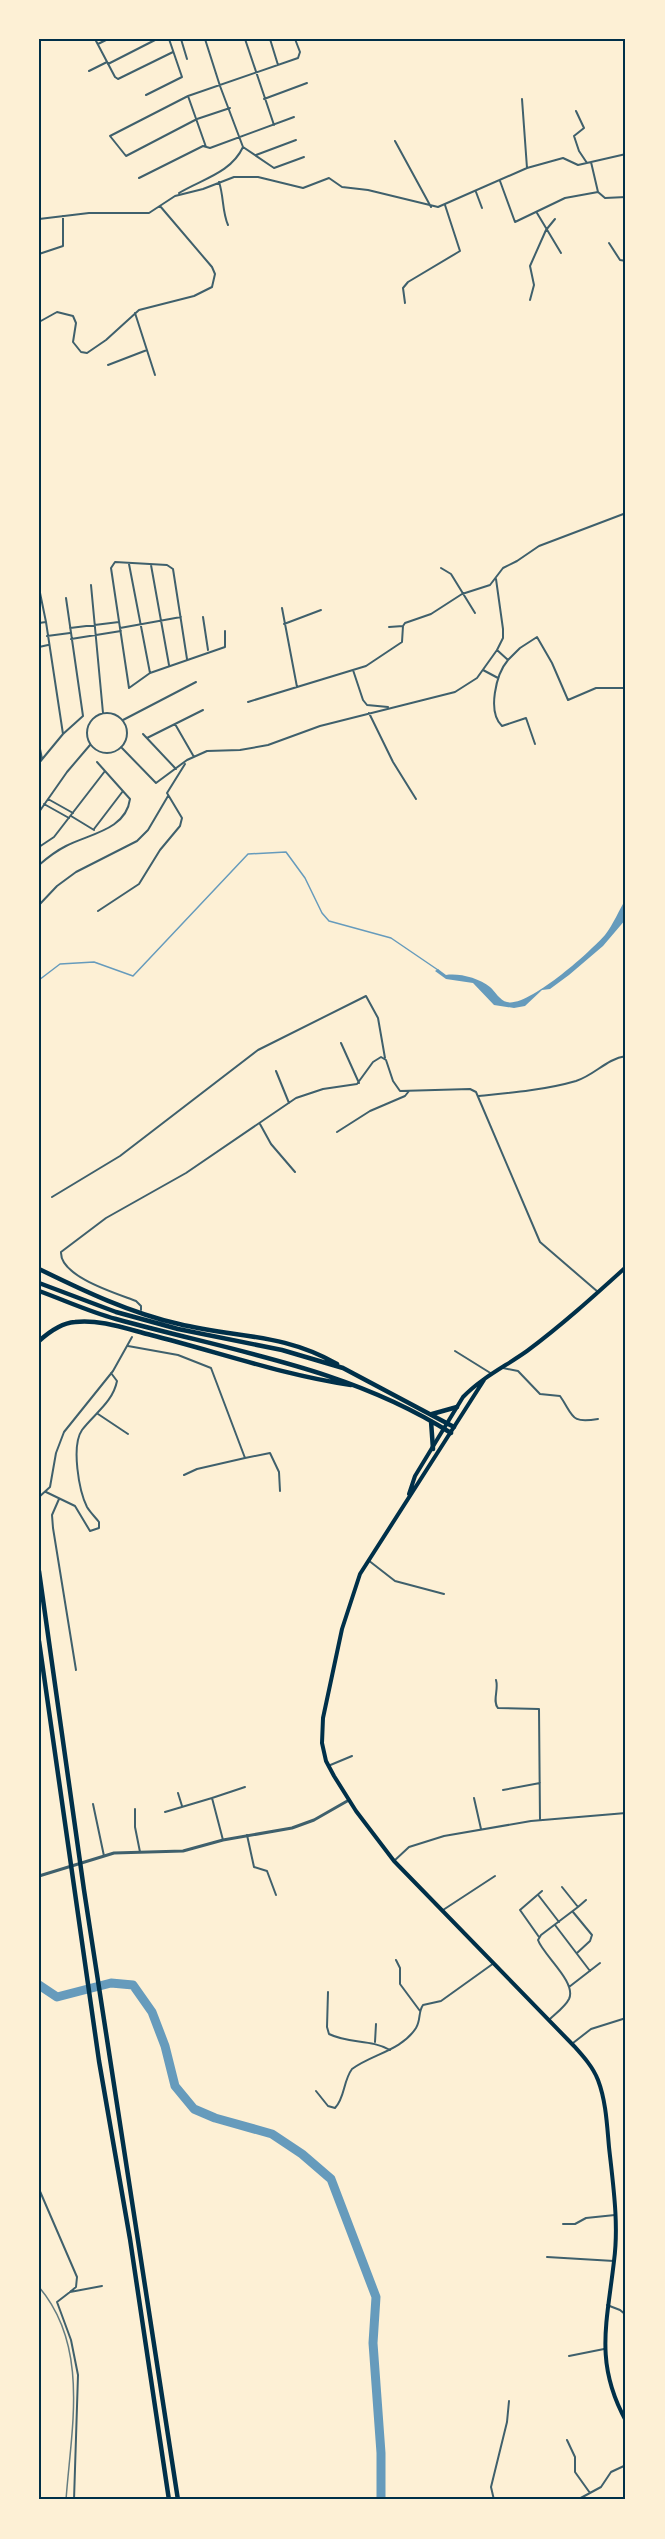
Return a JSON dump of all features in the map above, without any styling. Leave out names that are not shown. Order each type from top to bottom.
[{"type":"highway","points":[[408,1498],[415,1476],[471,1388],[503,1368],[561,1324],[626,1267]]},
{"type":"highway","points":[[39,1269],[146,1316],[181,1325],[258,1335],[317,1353],[454,1427]]},
{"type":"highway","points":[[39,1283],[116,1312],[178,1329],[282,1350],[343,1368]]},
{"type":"highway","points":[[39,1291],[113,1318],[280,1360],[363,1387],[451,1433]]},
{"type":"highway","points":[[39,1341],[56,1328],[70,1323],[105,1324],[313,1380],[363,1387]]},
{"type":"highway","points":[[484,1380],[368,1560],[357,1581],[347,1610],[323,1718],[322,1743],[328,1766],[349,1800],[394,1861],[572,2044],[593,2069],[604,2099],[615,2215],[614,2261],[607,2305],[604,2349],[614,2395],[626,2421]]},
{"type":"highway","points":[[432,1414],[457,1407]]},
{"type":"highway","points":[[431,1421],[433,1449]]},
{"type":"highway","points":[[39,1571],[109,2061],[178,2500]]},
{"type":"highway","points":[[39,1641],[99,2061],[132,2250],[169,2500]]},
{"type":"street","points":[[95,39],[115,77],[120,79],[173,52]]},
{"type":"street","points":[[98,44],[108,39]]},
{"type":"street","points":[[89,71],[157,39]]},
{"type":"street","points":[[146,95],[182,77],[169,39]]},
{"type":"street","points":[[181,39],[187,59]]},
{"type":"street","points":[[39,219],[98,213],[149,213],[175,195],[221,172],[234,161],[243,147],[241,137],[220,86],[205,39]]},
{"type":"street","points":[[245,39],[274,125]]},
{"type":"street","points":[[270,39],[279,65]]},
{"type":"street","points":[[230,108],[197,119],[126,156],[110,136],[188,96],[279,65],[300,55],[295,39]]},
{"type":"street","points":[[264,99],[307,83]]},
{"type":"street","points":[[188,96],[206,147]]},
{"type":"street","points":[[522,99],[527,168]]},
{"type":"street","points":[[576,111],[584,128],[574,136],[579,151],[589,163],[598,192],[605,198],[626,197]]},
{"type":"street","points":[[139,178],[204,146],[210,148],[294,117]]},
{"type":"street","points":[[256,155],[296,140]]},
{"type":"street","points":[[395,141],[431,207]]},
{"type":"street","points":[[243,147],[274,168],[304,157]]},
{"type":"street","points":[[175,195],[203,189],[234,177],[246,176],[303,188],[329,178],[342,188],[391,195],[431,207],[445,205],[527,168],[566,157],[578,165],[626,154]]},
{"type":"street","points":[[500,181],[515,222],[565,198],[598,192]]},
{"type":"street","points":[[219,182],[228,225]]},
{"type":"street","points":[[476,192],[482,208]]},
{"type":"street","points":[[405,303],[403,288],[408,282],[460,251],[445,205]]},
{"type":"street","points":[[39,321],[57,312],[73,316],[76,323],[73,342],[81,352],[87,353],[106,340],[135,313],[207,291],[213,284],[215,274],[212,267],[160,206]]},
{"type":"street","points":[[537,213],[561,253]]},
{"type":"street","points":[[39,254],[63,246],[63,216]]},
{"type":"street","points":[[530,300],[534,285],[530,266],[546,230],[555,219]]},
{"type":"street","points":[[609,243],[620,260],[626,261]]},
{"type":"street","points":[[135,313],[155,375]]},
{"type":"street","points":[[108,365],[147,350]]},
{"type":"street","points":[[389,627],[403,626],[405,623],[434,612],[464,593],[488,586],[503,568],[537,547],[626,513]]},
{"type":"street","points":[[187,659],[172,569],[167,566],[115,562],[111,566],[129,688],[150,673],[226,646],[225,631]]},
{"type":"street","points":[[129,564],[150,673]]},
{"type":"street","points":[[151,565],[169,665]]},
{"type":"street","points":[[441,568],[450,572],[475,613]]},
{"type":"street","points":[[121,747],[156,783],[187,760],[207,752],[268,745],[320,726],[455,692],[474,682],[503,638],[496,579]]},
{"type":"street","points":[[91,585],[103,713]]},
{"type":"street","points":[[39,588],[63,734]]},
{"type":"street","points":[[40,762],[63,734],[82,718],[83,714],[66,598]]},
{"type":"street","points":[[282,608],[297,687]]},
{"type":"street","points":[[284,624],[321,610]]},
{"type":"street","points":[[71,639],[120,630],[139,623],[181,617]]},
{"type":"street","points":[[203,617],[208,651]]},
{"type":"street","points":[[39,623],[46,622]]},
{"type":"street","points":[[70,628],[119,622]]},
{"type":"street","points":[[248,702],[370,664],[401,643],[404,639],[403,626]]},
{"type":"street","points":[[47,636],[70,633]]},
{"type":"street","points":[[535,744],[526,718],[502,726],[498,722],[495,705],[498,678],[508,660],[520,648],[537,637],[552,663],[568,700],[596,688],[626,688]]},
{"type":"street","points":[[39,647],[48,645]]},
{"type":"street","points":[[497,650],[508,660]]},
{"type":"street","points":[[353,670],[363,700],[367,705],[393,706]]},
{"type":"street","points":[[483,670],[498,678]]},
{"type":"street","points":[[123,720],[196,682]]},
{"type":"street","points":[[147,738],[203,710]]},
{"type":"street","points":[[103,713],[117,715],[123,720],[127,734],[121,747],[109,753],[102,753],[90,745],[87,738],[89,722],[103,713]]},
{"type":"street","points":[[369,713],[393,762],[416,800]]},
{"type":"street","points":[[175,724],[194,757]]},
{"type":"street","points":[[142,734],[176,770]]},
{"type":"street","points":[[39,744],[40,762]]},
{"type":"street","points":[[39,812],[90,745]]},
{"type":"street","points":[[39,905],[57,886],[76,872],[137,841],[148,830],[168,796],[168,790],[187,760]]},
{"type":"street","points":[[39,866],[64,846],[98,832],[123,818],[129,810],[130,799],[97,762]]},
{"type":"street","points":[[39,847],[54,837],[105,771]]},
{"type":"street","points":[[94,830],[123,791]]},
{"type":"street","points":[[98,911],[139,884],[160,849],[180,826],[182,818],[168,796]]},
{"type":"street","points":[[48,799],[98,832]]},
{"type":"street","points":[[44,804],[71,816]]},
{"type":"street","points":[[52,1197],[120,1156],[258,1050],[366,996],[379,1021],[386,1058],[397,1089],[410,1091],[470,1089],[478,1096],[538,1239],[598,1292]]},
{"type":"street","points":[[341,1043],[359,1083]]},
{"type":"street","points":[[478,1096],[577,1080],[610,1060],[626,1056]]},
{"type":"street","points":[[141,1310],[140,1304],[136,1301],[81,1277],[66,1264],[61,1256],[62,1252],[106,1218],[186,1173],[289,1102],[314,1092],[353,1086],[359,1083],[375,1060],[381,1057],[386,1058]]},
{"type":"street","points":[[276,1071],[289,1102]]},
{"type":"street","points":[[337,1132],[370,1110],[405,1096],[410,1091]]},
{"type":"street","points":[[260,1124],[271,1144],[295,1172]]},
{"type":"street","points":[[39,1497],[50,1487],[56,1453],[64,1432],[111,1373],[132,1337]]},
{"type":"street","points":[[128,1346],[178,1355],[211,1368],[245,1458]]},
{"type":"street","points":[[455,1351],[492,1374]]},
{"type":"street","points":[[503,1368],[521,1372],[540,1394],[560,1396],[576,1420],[582,1422],[598,1419]]},
{"type":"street","points":[[45,1493],[78,1509],[89,1530],[99,1528],[99,1522],[86,1504],[77,1459],[80,1434],[98,1414],[117,1383],[111,1373]]},
{"type":"street","points":[[98,1414],[128,1434]]},
{"type":"street","points":[[184,1475],[197,1469],[270,1454],[279,1472],[280,1491]]},
{"type":"street","points":[[58,1499],[52,1515],[53,1528],[76,1670]]},
{"type":"street","points":[[368,1560],[395,1581],[444,1594]]},
{"type":"street","points":[[496,1680],[498,1690],[495,1703],[498,1708],[538,1708],[540,1820]]},
{"type":"street","points":[[328,1766],[352,1756]]},
{"type":"street","points":[[503,1790],[540,1783]]},
{"type":"street","points":[[165,1812],[245,1787]]},
{"type":"street","points":[[178,1793],[183,1806]]},
{"type":"street","points":[[212,1798],[223,1840]]},
{"type":"street","points":[[474,1798],[482,1829]]},
{"type":"street","points":[[39,1876],[121,1852],[183,1851],[223,1840],[306,1823],[349,1800]]},
{"type":"street","points":[[93,1804],[104,1856]]},
{"type":"street","points":[[135,1809],[135,1827],[140,1852]]},
{"type":"street","points":[[394,1861],[415,1845],[482,1829],[540,1820],[626,1813]]},
{"type":"street","points":[[247,1836],[254,1868],[267,1871],[276,1895]]},
{"type":"street","points":[[443,1910],[495,1876]]},
{"type":"street","points":[[562,1887],[578,1907]]},
{"type":"street","points":[[542,1892],[520,1910],[539,1937],[539,1945],[560,1971],[569,1987],[568,2000],[549,2020]]},
{"type":"street","points":[[538,1895],[559,1922]]},
{"type":"street","points":[[539,1937],[586,1900]]},
{"type":"street","points":[[573,1911],[592,1935],[590,1941],[577,1953]]},
{"type":"street","points":[[555,1925],[590,1971]]},
{"type":"street","points":[[396,1960],[400,1968],[400,1984],[420,2011]]},
{"type":"street","points":[[316,2091],[328,2106],[335,2108],[340,2102],[352,2069],[390,2050],[416,2028],[420,2011],[425,2004],[443,2000],[494,1963]]},
{"type":"street","points":[[569,1987],[600,1963]]},
{"type":"street","points":[[328,1992],[327,2027],[329,2034],[356,2041],[375,2042],[390,2050]]},
{"type":"street","points":[[572,2044],[591,2029],[626,2018]]},
{"type":"street","points":[[375,2042],[376,2024]]},
{"type":"street","points":[[39,2188],[77,2277],[76,2287],[56,2304],[71,2340],[78,2375],[74,2500]]},
{"type":"street","points":[[563,2224],[575,2224],[586,2218],[615,2215]]},
{"type":"street","points":[[547,2256],[614,2261]]},
{"type":"street","points":[[70,2292],[102,2286]]},
{"type":"street","points":[[607,2305],[626,2315]]},
{"type":"street","points":[[569,2356],[604,2349]]},
{"type":"street","points":[[494,2500],[490,2487],[507,2422],[509,2402]]},
{"type":"street","points":[[567,2439],[575,2457],[575,2472],[590,2493]]},
{"type":"street","points":[[577,2500],[602,2485],[611,2472],[626,2465]]},
{"type":"water","points":[[626,899],[626,919],[603,946],[550,989],[542,990],[525,1006],[514,1008],[494,1005],[473,983],[446,979],[435,971],[438,969],[446,975],[475,979],[490,987],[504,1001],[517,1002],[544,988],[598,943],[608,931]]},
{"type":"waterway","points":[[39,980],[60,964],[94,962],[133,976],[248,854],[286,852],[305,878],[322,913],[329,921],[391,938],[438,970]]},
{"type":"waterway","points":[[39,1985],[57,1997],[111,1983],[133,1985],[152,2012],[165,2046],[175,2086],[194,2109],[215,2118],[272,2134],[302,2154],[331,2179],[376,2297],[373,2343],[381,2453],[381,2500]]},
{"type":"railway","points":[[39,2287],[55,2310],[65,2336],[71,2362],[74,2389],[73,2417],[66,2500]]}]
